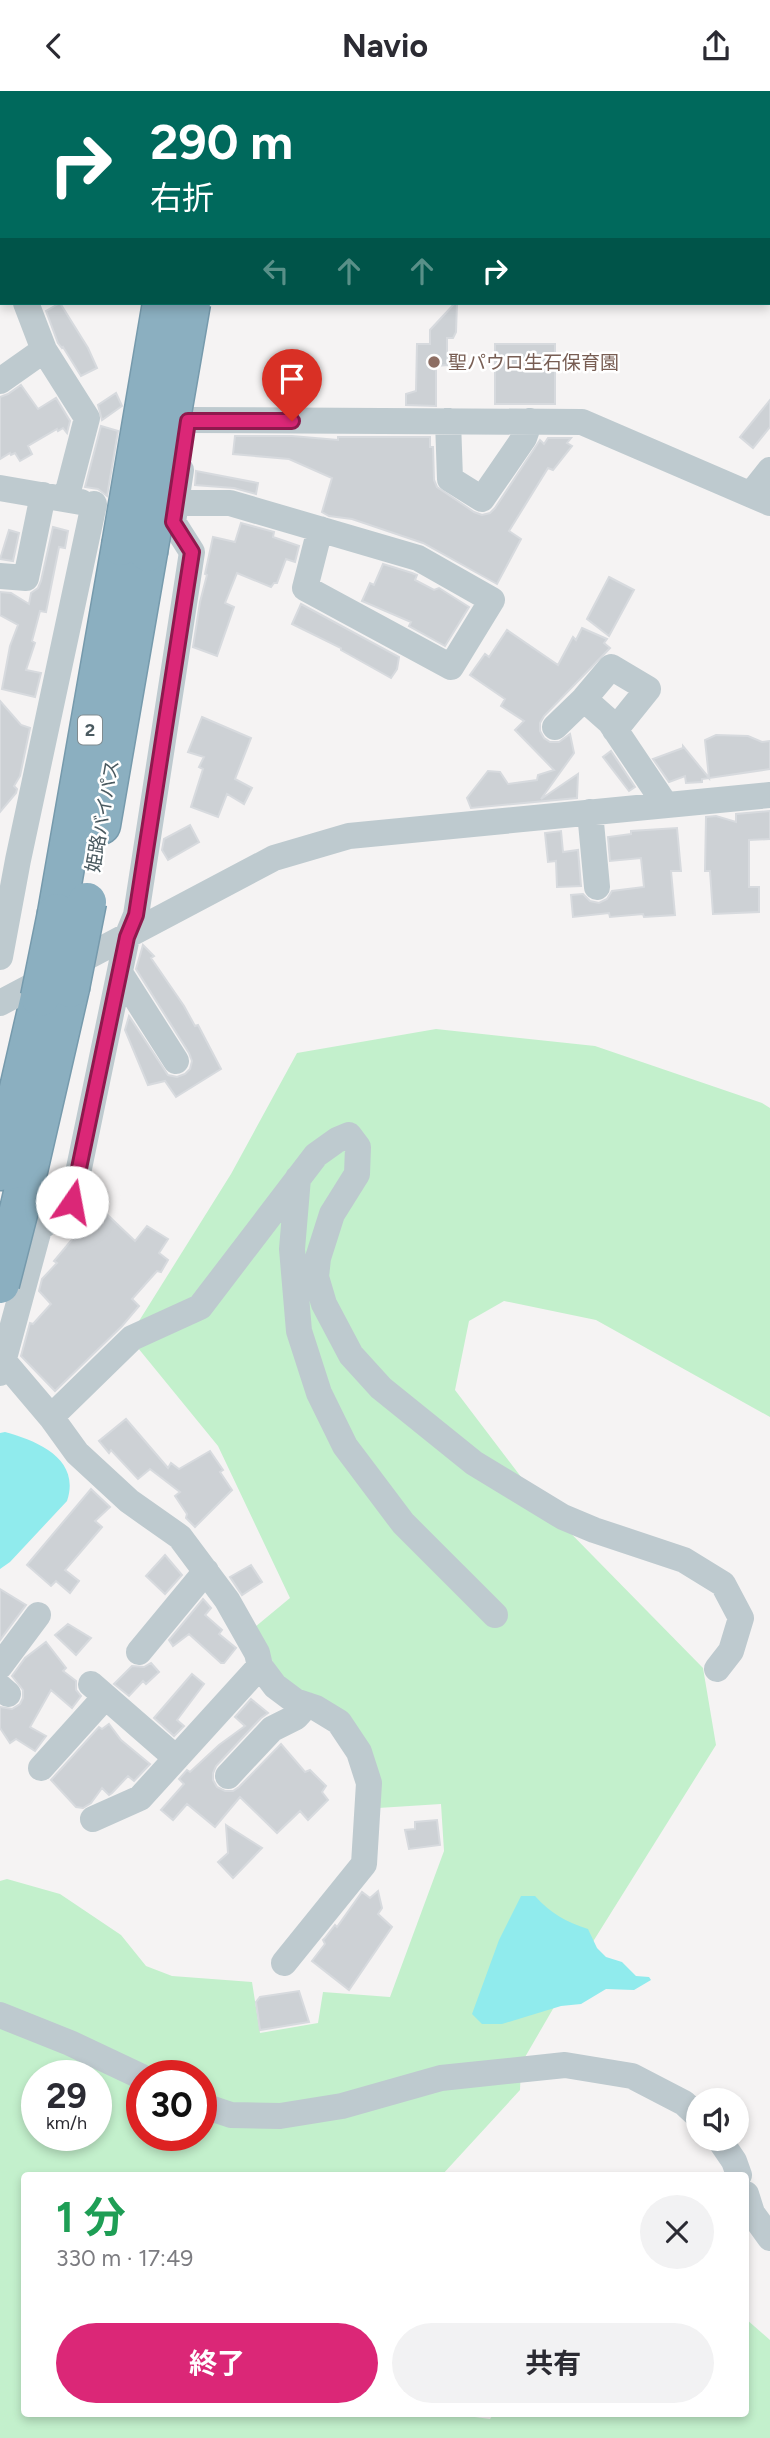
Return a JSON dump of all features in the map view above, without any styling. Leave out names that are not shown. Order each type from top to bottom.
[{"type":"highway","name":"姫路バイパス","points":[[134,549],[162,305]]},
{"type":"highway","name":"姫路バイパス","points":[[0,1284],[20,1219],[55,993],[134,549],[191,305]]},
{"type":"highway","name":"姫路バイパス","points":[[0,1171],[55,993]]},
{"type":"street","points":[[0,576],[26,577],[54,497],[87,418],[44,350],[27,305]]},
{"type":"street","points":[[210,305],[174,512],[192,552],[136,915],[127,937],[72,1202],[20,1219],[1,1363],[51,1417],[77,1453],[129,1501],[180,1537],[227,1599],[257,1653],[260,1666],[275,1686],[295,1701],[339,1722],[359,1752],[369,1783],[364,1864],[284,1963]]},
{"type":"street","points":[[0,380],[44,350]]},
{"type":"street","points":[[188,421],[582,422],[760,498],[770,470]]},
{"type":"street","points":[[448,421],[450,479],[482,499],[524,438],[530,421]]},
{"type":"street","points":[[0,488],[94,504],[174,512],[230,502],[418,558],[492,600],[451,667],[305,588],[320,529]]},
{"type":"street","points":[[0,957],[9,852],[94,504]]},
{"type":"street","points":[[555,727],[611,667],[648,689],[615,730]]},
{"type":"street","points":[[584,699],[610,722],[665,804]]},
{"type":"street","points":[[0,1003],[274,858],[349,836],[770,795]]},
{"type":"street","points":[[590,812],[597,887]]},
{"type":"street","points":[[120,973],[176,1061]]},
{"type":"street","points":[[51,1417],[132,1338],[200,1307],[316,1155],[349,1135],[358,1147],[357,1174],[332,1214],[318,1258],[316,1277],[324,1304],[351,1355],[381,1388],[474,1462],[563,1517],[684,1560],[723,1584],[741,1618],[732,1651],[717,1669]]},
{"type":"street","points":[[298,1178],[292,1249],[299,1331],[319,1393],[345,1446],[403,1523],[495,1615]]},
{"type":"street","points":[[151,1649],[206,1571]]},
{"type":"street","points":[[0,1666],[38,1628]]},
{"type":"street","points":[[93,1819],[141,1798],[260,1666]]},
{"type":"street","points":[[41,1768],[98,1691],[176,1758]]},
{"type":"street","points":[[229,1776],[272,1729],[296,1717],[307,1705]]},
{"type":"street","points":[[0,2015],[126,2069]]},
{"type":"street","points":[[217,2110],[231,2115],[280,2116],[342,2106],[441,2078],[565,2065],[632,2075],[686,2105]]},
{"type":"street","points":[[727,2151],[738,2172]]},
{"type":"street","points":[[749,2204],[752,2213],[770,2238]]},
{"type":"green space","points":[[436,1029],[595,1046],[770,1108],[770,1417],[596,1320],[504,1301],[469,1321],[455,1390],[540,1502],[703,1668],[716,1745],[579,1964],[521,2064],[520,2090],[445,2172],[21,2172],[21,2417],[749,2417],[749,2322],[770,2340],[770,2438],[0,2438],[0,1881],[7,1879],[60,1894],[121,1935],[146,1966],[172,1976],[252,1982],[260,2033],[318,2023],[323,1992],[390,1997],[444,1851],[441,1804],[378,1808],[369,1749],[305,1693],[281,1678],[255,1627],[290,1598],[218,1446],[129,1337],[231,1174],[297,1053]]},
{"type":"water","points":[[5,1432],[31,1441],[54,1454],[68,1474],[70,1486],[67,1501],[10,1562],[0,1569],[0,1433]]},
{"type":"water","points":[[521,1896],[535,1896],[559,1916],[588,1929],[597,1948],[606,1957],[622,1962],[636,1976],[649,1977],[651,1980],[634,1990],[606,1989],[581,2004],[561,2006],[502,2024],[482,2024],[472,2014],[499,1940]]},
{"type":"building","points":[[61,305],[97,368],[81,376],[58,343],[46,311]]},
{"type":"building","points":[[453,305],[457,305],[456,332],[453,338],[447,338],[447,365],[436,366],[436,406],[406,405],[406,394],[416,391],[417,344],[430,344],[430,330]]},
{"type":"building","points":[[495,344],[555,344],[555,404],[495,404]]},
{"type":"building","points":[[21,385],[38,409],[56,398],[70,421],[67,433],[63,428],[58,431],[57,429],[28,446],[32,454],[20,461],[15,453],[0,459],[0,397]]},
{"type":"building","points":[[116,393],[122,406],[102,420],[98,405]]},
{"type":"building","points":[[770,400],[770,427],[753,448],[740,437]]},
{"type":"building","points":[[101,426],[118,431],[107,496],[98,489],[85,487]]},
{"type":"building","points":[[235,436],[292,436],[338,440],[338,437],[430,437],[437,487],[482,515],[495,508],[540,440],[544,444],[548,438],[571,438],[567,443],[572,446],[553,470],[548,468],[509,531],[521,539],[497,584],[423,543],[352,519],[329,516],[322,512],[332,478],[289,459],[233,454]]},
{"type":"building","points":[[196,471],[258,483],[256,494],[234,488],[195,485]]},
{"type":"building","points":[[241,523],[274,532],[273,537],[299,546],[295,562],[286,559],[277,583],[271,587],[237,573],[225,603],[234,607],[217,656],[193,647],[207,575],[205,574],[213,537],[235,542]]},
{"type":"building","points":[[53,527],[68,531],[65,548],[59,547],[46,612],[40,611],[32,641],[35,643],[26,670],[41,673],[35,697],[2,689],[10,646],[18,625],[0,615],[0,592],[11,593],[29,604],[31,593],[38,588],[41,581]]},
{"type":"building","points":[[9,530],[19,533],[13,561],[0,559]]},
{"type":"building","points":[[383,564],[417,575],[415,580],[434,590],[439,588],[469,607],[445,646],[409,626],[411,622],[362,601],[370,583],[374,585]]},
{"type":"building","points":[[609,577],[634,590],[609,636],[587,619]]},
{"type":"building","points":[[301,604],[399,657],[397,669],[391,678],[341,648],[292,624]]},
{"type":"building","points":[[582,628],[607,639],[604,643],[610,648],[540,723],[540,731],[550,742],[559,742],[570,734],[574,753],[541,799],[578,774],[577,798],[471,808],[467,798],[488,771],[500,772],[508,784],[537,780],[538,775],[554,770],[515,730],[524,721],[501,706],[505,699],[470,675],[485,654],[489,657],[507,630],[558,665],[573,637],[576,640]]},
{"type":"building","points":[[0,701],[21,725],[30,728],[20,776],[14,786],[16,793],[0,812]]},
{"type":"building","points":[[202,717],[251,738],[235,779],[252,788],[244,804],[227,794],[218,817],[191,807],[203,769],[199,767],[204,757],[188,752]]},
{"type":"building","points":[[716,735],[748,736],[762,742],[770,741],[770,769],[709,778],[705,740]]},
{"type":"building","points":[[683,746],[709,778],[702,779],[702,782],[686,783],[685,776],[669,782],[653,759]]},
{"type":"building","points":[[611,751],[635,787],[629,791],[603,757]]},
{"type":"building","points":[[770,811],[770,839],[749,840],[749,887],[759,887],[759,912],[713,914],[710,871],[705,871],[706,817],[716,816],[736,822],[736,814]]},
{"type":"building","points":[[190,825],[199,842],[168,860],[162,850],[164,839]]},
{"type":"building","points":[[677,828],[681,871],[671,871],[675,915],[610,917],[609,913],[573,917],[571,895],[583,894],[590,901],[599,903],[607,899],[612,891],[644,887],[641,858],[610,861],[608,837],[631,834],[631,831]]},
{"type":"building","points":[[561,831],[563,852],[578,850],[581,886],[557,887],[556,861],[548,862],[545,833]]},
{"type":"building","points":[[143,945],[154,956],[151,958],[195,1026],[198,1025],[221,1069],[176,1097],[165,1081],[148,1085],[125,1030],[129,1016],[168,1075],[177,1077],[190,1069],[192,1061],[189,1053],[136,969]]},
{"type":"building","points":[[95,1203],[135,1241],[147,1226],[168,1239],[159,1253],[168,1260],[161,1272],[157,1271],[132,1299],[139,1306],[122,1326],[55,1391],[21,1356],[30,1323],[33,1324],[51,1304],[39,1291],[42,1279],[85,1224],[80,1220]]},
{"type":"building","points":[[126,1419],[168,1468],[171,1463],[179,1469],[210,1451],[223,1470],[220,1472],[232,1490],[195,1527],[186,1518],[187,1514],[175,1496],[180,1492],[150,1469],[138,1479],[99,1441]]},
{"type":"building","points":[[91,1489],[110,1507],[95,1521],[102,1527],[65,1570],[79,1581],[70,1593],[56,1581],[51,1586],[27,1565]]},
{"type":"building","points":[[165,1555],[182,1575],[165,1594],[146,1576]]},
{"type":"building","points":[[251,1565],[262,1582],[242,1595],[230,1577]]},
{"type":"building","points":[[0,1589],[26,1605],[0,1640]]},
{"type":"building","points":[[203,1599],[211,1608],[205,1615],[222,1630],[219,1634],[236,1648],[224,1663],[189,1634],[173,1646],[169,1640]]},
{"type":"building","points":[[68,1624],[91,1638],[76,1655],[55,1635]]},
{"type":"building","points":[[46,1642],[66,1668],[63,1671],[76,1681],[76,1690],[81,1696],[72,1708],[51,1690],[30,1727],[46,1736],[35,1751],[16,1739],[10,1743],[0,1728],[0,1707],[12,1709],[20,1704],[23,1690],[12,1676],[25,1658]]},
{"type":"building","points":[[151,1663],[159,1672],[146,1684],[143,1681],[129,1696],[114,1684],[132,1666],[144,1667]]},
{"type":"building","points":[[192,1674],[204,1684],[177,1720],[184,1726],[174,1736],[154,1718]]},
{"type":"building","points":[[251,1699],[268,1713],[216,1766],[213,1780],[217,1787],[233,1791],[239,1787],[281,1744],[305,1772],[310,1770],[326,1786],[322,1792],[328,1800],[308,1820],[300,1811],[277,1833],[240,1797],[215,1827],[187,1804],[173,1820],[161,1810],[184,1784],[179,1779],[245,1726],[235,1717]]},
{"type":"building","points":[[109,1724],[121,1740],[150,1764],[134,1781],[128,1776],[109,1795],[102,1788],[91,1803],[83,1808],[76,1807],[51,1780],[99,1727],[102,1729]]},
{"type":"building","points":[[437,1820],[440,1845],[409,1849],[405,1830],[415,1829],[415,1822]]},
{"type":"building","points":[[226,1825],[262,1848],[233,1878],[218,1862],[228,1853]]},
{"type":"building","points":[[378,1891],[382,1908],[378,1914],[392,1927],[349,1990],[312,1961],[325,1944],[323,1940],[335,1925],[337,1927],[362,1892],[370,1898]]},
{"type":"building","points":[[299,1991],[309,2022],[260,2030],[256,2002],[260,1997]]},
{"type":"place","name":"聖パウロ生石保育園","points":[[434,362]]},
{"type":"route","points":[[72,1202],[127,937],[136,915],[192,552],[173,522],[188,421],[292,421]]}]
